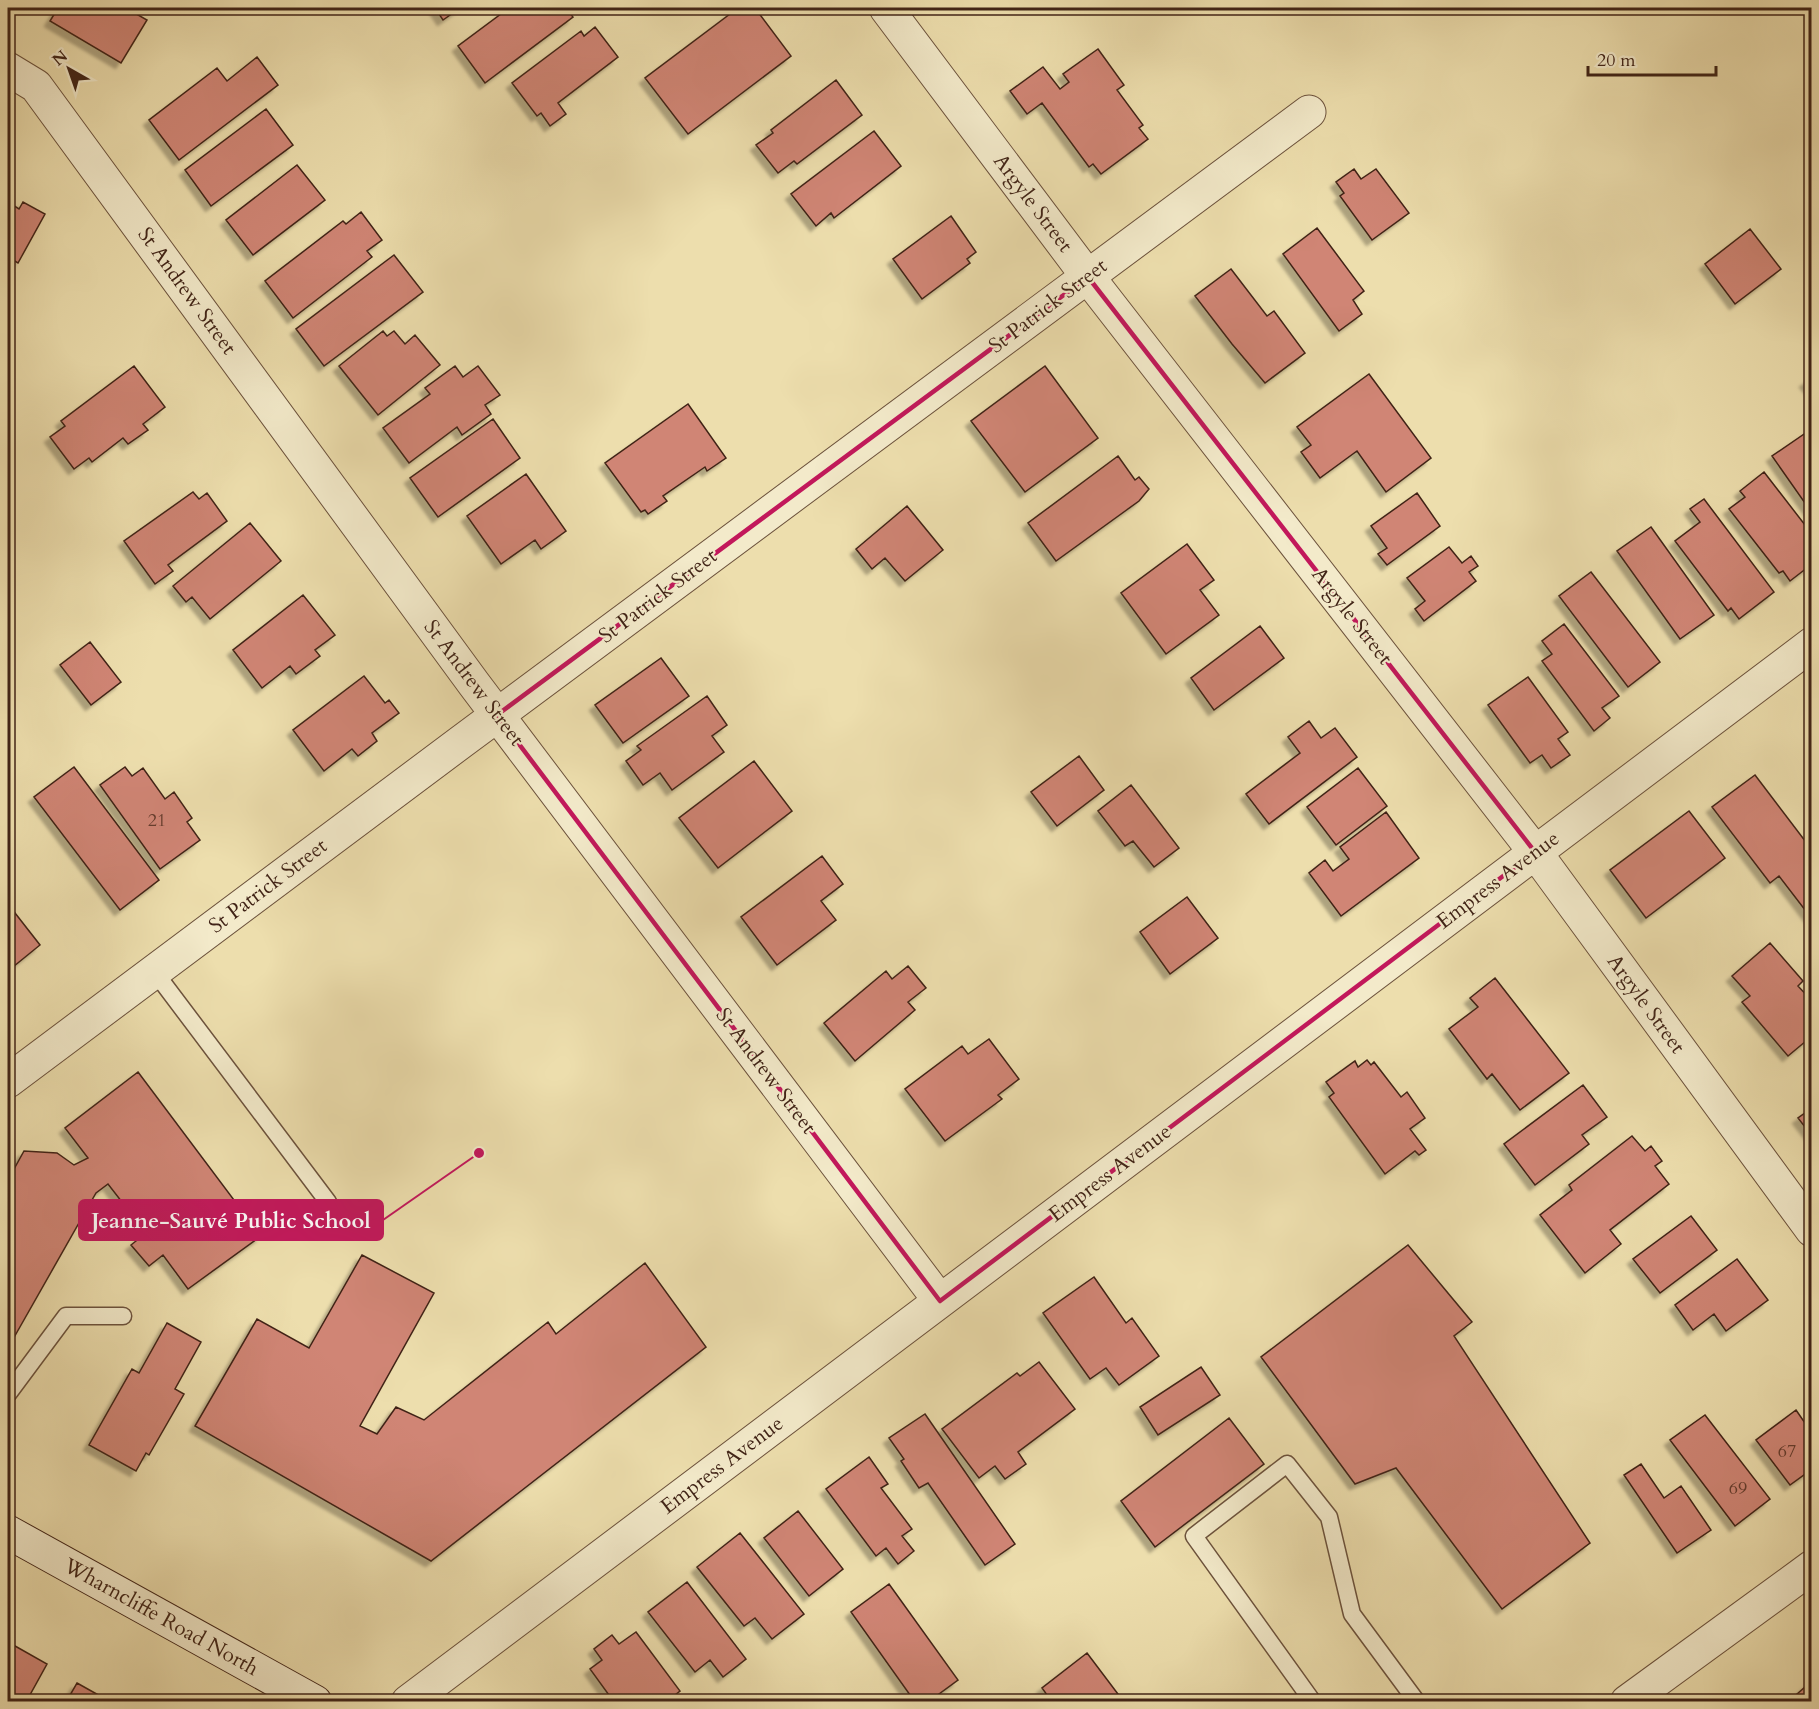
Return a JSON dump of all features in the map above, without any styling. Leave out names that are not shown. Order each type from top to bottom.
[{"type":"street","name":"Argyle Street","points":[[886,8],[1088,277],[1535,852],[1812,1230]]},
{"type":"street","name":"St Andrew Street","points":[[8,69],[36,86],[497,715],[940,1301]]},
{"type":"street","name":"St Patrick Street","points":[[8,1081],[1309,112]]},
{"type":"street","name":"Empress Avenue","points":[[408,1701],[1812,644]]},
{"type":"street","name":"Wharncliffe Road North","points":[[8,1533],[308,1700]]},
{"type":"street","points":[[1627,1701],[1812,1567]]},
{"type":"lane","points":[[154,971],[328,1202]]},
{"type":"lane","points":[[8,1394],[66,1316],[123,1316]]},
{"type":"lane","points":[[1313,1701],[1194,1536],[1287,1464],[1329,1517],[1352,1614],[1416,1701]]},
{"type":"highlighted area","points":[[1088,277],[1535,852],[940,1301],[497,715]]},
{"type":"building","points":[[58,8],[67,11],[69,8],[126,8],[147,20],[121,63],[50,21]]},
{"type":"building","points":[[435,8],[460,8],[443,20]]},
{"type":"building","points":[[509,8],[566,8],[573,17],[485,83],[458,46]]},
{"type":"building","points":[[738,8],[755,8],[791,56],[688,134],[645,78]]},
{"type":"building","points":[[595,27],[618,57],[558,103],[566,114],[550,126],[541,113],[537,116],[512,83],[581,31],[584,36]]},
{"type":"building","points":[[1098,49],[1124,85],[1117,90],[1143,125],[1139,128],[1148,139],[1101,174],[1093,164],[1089,167],[1042,103],[1027,114],[1010,91],[1043,67],[1060,89],[1069,82],[1063,74]]},
{"type":"building","points":[[257,57],[278,85],[179,160],[149,120],[217,68],[227,81]]},
{"type":"building","points":[[836,80],[862,115],[797,164],[794,161],[778,173],[756,145],[773,133],[771,130]]},
{"type":"building","points":[[266,109],[293,145],[211,206],[185,170]]},
{"type":"building","points":[[874,131],[901,166],[834,218],[831,213],[816,226],[791,194]]},
{"type":"building","points":[[297,165],[325,200],[253,255],[226,220]]},
{"type":"building","points":[[1354,169],[1361,179],[1376,169],[1409,213],[1372,240],[1340,196],[1344,193],[1336,182]]},
{"type":"building","points":[[8,202],[19,209],[23,202],[45,214],[18,263],[8,257]]},
{"type":"building","points":[[361,212],[382,240],[367,251],[372,257],[293,318],[265,281],[343,221],[346,224]]},
{"type":"building","points":[[951,216],[976,252],[967,259],[970,263],[922,299],[893,259]]},
{"type":"building","points":[[1317,228],[1364,291],[1353,300],[1362,314],[1339,331],[1283,254]]},
{"type":"building","points":[[1750,229],[1781,269],[1735,304],[1705,264]]},
{"type":"building","points":[[394,255],[423,292],[324,366],[296,329]]},
{"type":"building","points":[[1231,269],[1267,316],[1274,311],[1305,353],[1265,383],[1195,296]]},
{"type":"building","points":[[383,331],[387,336],[394,331],[405,344],[415,335],[440,365],[378,415],[339,366]]},
{"type":"building","points":[[134,366],[165,407],[143,424],[148,430],[128,444],[123,438],[92,462],[89,458],[74,469],[50,437],[65,426],[61,421]]},
{"type":"building","points":[[455,366],[463,377],[478,366],[500,395],[485,405],[491,414],[462,435],[457,427],[409,463],[383,428],[430,394],[425,388]]},
{"type":"building","points":[[1045,366],[1098,438],[1025,492],[971,421]]},
{"type":"building","points":[[1369,374],[1431,458],[1386,492],[1357,451],[1320,478],[1301,452],[1311,445],[1297,427]]},
{"type":"building","points":[[1812,377],[1812,390],[1805,382]]},
{"type":"building","points":[[688,404],[726,458],[707,471],[705,467],[663,496],[667,501],[648,514],[645,510],[641,512],[605,463]]},
{"type":"building","points":[[493,419],[520,458],[438,517],[410,478]]},
{"type":"building","points":[[1810,430],[1812,433],[1812,513],[1772,456]]},
{"type":"building","points":[[1118,456],[1135,480],[1139,477],[1149,489],[1139,501],[1056,561],[1028,523]]},
{"type":"building","points":[[1764,472],[1812,534],[1812,564],[1790,581],[1783,571],[1779,573],[1729,509],[1745,497],[1740,491]]},
{"type":"building","points":[[526,474],[566,531],[541,549],[535,540],[501,564],[467,516]]},
{"type":"building","points":[[193,492],[199,499],[207,493],[227,521],[168,565],[173,571],[155,584],[124,541]]},
{"type":"building","points":[[1417,493],[1440,526],[1387,565],[1378,554],[1387,548],[1371,526]]},
{"type":"building","points":[[1704,499],[1774,592],[1739,619],[1731,608],[1728,611],[1675,541],[1700,522],[1690,509]]},
{"type":"building","points":[[907,506],[943,550],[905,581],[885,558],[872,569],[856,549]]},
{"type":"building","points":[[250,523],[281,561],[210,619],[192,597],[186,602],[173,586]]},
{"type":"building","points":[[1651,527],[1714,615],[1680,639],[1617,551]]},
{"type":"building","points":[[1187,544],[1214,580],[1200,590],[1219,615],[1166,654],[1121,593]]},
{"type":"building","points":[[1449,547],[1462,563],[1471,556],[1478,566],[1469,572],[1476,581],[1424,621],[1415,609],[1425,601],[1407,578]]},
{"type":"building","points":[[1591,572],[1660,662],[1628,687],[1559,596]]},
{"type":"building","points":[[303,595],[335,635],[315,650],[320,656],[296,674],[290,666],[262,688],[233,650]]},
{"type":"building","points":[[1564,624],[1619,696],[1602,708],[1610,718],[1594,731],[1542,661],[1552,654],[1542,641]]},
{"type":"building","points":[[1260,626],[1284,658],[1214,710],[1191,678]]},
{"type":"building","points":[[90,642],[121,682],[91,705],[60,665]]},
{"type":"building","points":[[661,658],[689,696],[623,743],[595,705]]},
{"type":"building","points":[[364,676],[385,703],[389,700],[399,713],[372,733],[377,741],[358,756],[352,749],[324,771],[293,730]]},
{"type":"building","points":[[1528,677],[1568,732],[1558,739],[1570,755],[1551,768],[1542,755],[1530,763],[1488,705]]},
{"type":"building","points":[[707,696],[727,725],[712,736],[724,752],[672,790],[660,773],[643,785],[626,761],[641,750],[637,746]]},
{"type":"building","points":[[1309,721],[1321,738],[1335,728],[1357,757],[1269,824],[1246,794],[1300,753],[1288,737]]},
{"type":"building","points":[[1079,756],[1104,790],[1057,826],[1031,792]]},
{"type":"building","points":[[754,761],[792,811],[718,868],[679,818]]},
{"type":"building","points":[[74,767],[159,880],[120,910],[34,797]]},
{"type":"building","points":[[125,767],[132,776],[143,768],[165,799],[174,792],[192,818],[187,822],[200,840],[160,869],[100,785]]},
{"type":"building","points":[[1358,768],[1387,806],[1336,845],[1307,807]]},
{"type":"building","points":[[1755,775],[1812,850],[1812,919],[1779,876],[1770,883],[1712,807]]},
{"type":"building","points":[[1131,785],[1179,848],[1154,867],[1133,841],[1125,846],[1098,811]]},
{"type":"building","points":[[1689,811],[1725,858],[1646,918],[1610,870]]},
{"type":"building","points":[[1386,812],[1419,858],[1341,916],[1309,873],[1325,860],[1333,871],[1349,859],[1340,847]]},
{"type":"building","points":[[822,856],[843,884],[821,901],[836,920],[777,965],[741,917]]},
{"type":"building","points":[[1187,897],[1218,938],[1170,974],[1140,932]]},
{"type":"building","points":[[8,904],[40,945],[8,971]]},
{"type":"building","points":[[1770,943],[1803,981],[1798,986],[1812,1001],[1812,1006],[1808,1009],[1812,1013],[1812,1036],[1788,1056],[1742,1002],[1750,996],[1732,976]]},
{"type":"building","points":[[908,966],[926,988],[908,1002],[915,1010],[855,1061],[824,1023],[886,971],[892,979]]},
{"type":"building","points":[[1495,978],[1569,1073],[1520,1110],[1492,1074],[1487,1079],[1449,1029],[1478,1007],[1470,998]]},
{"type":"building","points":[[989,1039],[1019,1079],[998,1095],[1002,1099],[945,1141],[905,1089],[962,1046],[968,1054]]},
{"type":"building","points":[[1367,1060],[1371,1065],[1374,1062],[1401,1097],[1407,1092],[1425,1118],[1410,1129],[1426,1150],[1419,1155],[1415,1151],[1385,1174],[1329,1097],[1334,1093],[1326,1082],[1355,1061],[1358,1067]]},
{"type":"building","points":[[138,1072],[261,1236],[188,1289],[163,1255],[149,1266],[131,1245],[146,1233],[108,1184],[96,1193],[8,1348],[8,1180],[24,1151],[57,1153],[74,1165],[88,1158],[65,1128]]},
{"type":"building","points":[[1583,1085],[1607,1117],[1582,1135],[1589,1144],[1535,1185],[1504,1144]]},
{"type":"building","points":[[1812,1108],[1812,1136],[1798,1118]]},
{"type":"building","points":[[1632,1136],[1645,1151],[1651,1146],[1662,1161],[1655,1166],[1669,1184],[1610,1230],[1621,1244],[1585,1273],[1540,1215],[1572,1190],[1569,1185]]},
{"type":"building","points":[[1691,1216],[1717,1250],[1660,1293],[1633,1259]]},
{"type":"building","points":[[1408,1245],[1472,1322],[1454,1336],[1590,1543],[1502,1609],[1396,1468],[1355,1484],[1261,1357]]},
{"type":"building","points":[[362,1255],[434,1293],[360,1426],[377,1434],[396,1407],[424,1420],[548,1322],[556,1334],[645,1263],[706,1347],[431,1561],[195,1426],[257,1319],[309,1348]]},
{"type":"building","points":[[1737,1259],[1768,1300],[1726,1331],[1714,1314],[1693,1330],[1675,1305]]},
{"type":"building","points":[[1094,1277],[1126,1323],[1132,1318],[1159,1356],[1119,1385],[1106,1368],[1090,1379],[1043,1313]]},
{"type":"building","points":[[167,1323],[201,1342],[175,1389],[184,1394],[149,1455],[146,1453],[136,1471],[89,1445],[132,1369],[139,1373]]},
{"type":"building","points":[[1039,1362],[1075,1409],[1018,1452],[1026,1464],[1005,1479],[995,1466],[979,1478],[942,1429],[1017,1373],[1020,1376]]},
{"type":"building","points":[[1201,1367],[1220,1395],[1158,1435],[1140,1407]]},
{"type":"building","points":[[1796,1410],[1807,1426],[1812,1422],[1812,1469],[1790,1485],[1756,1440]]},
{"type":"building","points":[[925,1414],[1015,1544],[985,1565],[928,1483],[919,1488],[901,1461],[904,1459],[889,1438]]},
{"type":"building","points":[[1705,1415],[1770,1499],[1735,1526],[1670,1440]]},
{"type":"building","points":[[1229,1418],[1264,1464],[1155,1547],[1121,1501]]},
{"type":"building","points":[[869,1457],[888,1484],[881,1488],[912,1529],[902,1536],[914,1551],[898,1564],[886,1548],[876,1556],[826,1489]]},
{"type":"building","points":[[1641,1464],[1664,1498],[1681,1486],[1711,1530],[1677,1553],[1624,1475]]},
{"type":"building","points":[[798,1511],[843,1569],[809,1596],[764,1538]]},
{"type":"building","points":[[740,1533],[804,1614],[772,1639],[755,1618],[744,1626],[697,1567]]},
{"type":"building","points":[[687,1582],[746,1659],[723,1677],[710,1660],[695,1672],[648,1612]]},
{"type":"building","points":[[889,1584],[958,1680],[928,1702],[915,1702],[851,1612]]},
{"type":"building","points":[[636,1632],[680,1691],[666,1702],[614,1702],[590,1669],[602,1660],[594,1649],[612,1635],[619,1644]]},
{"type":"building","points":[[8,1642],[47,1664],[26,1702],[8,1702]]},
{"type":"building","points":[[1087,1653],[1124,1702],[1052,1702],[1042,1688]]},
{"type":"building","points":[[1812,1681],[1812,1702],[1789,1701]]},
{"type":"building","points":[[77,1683],[111,1702],[66,1702]]},
{"type":"place","name":"Jeanne-Sauvé Public School","points":[[479,1153]]}]
